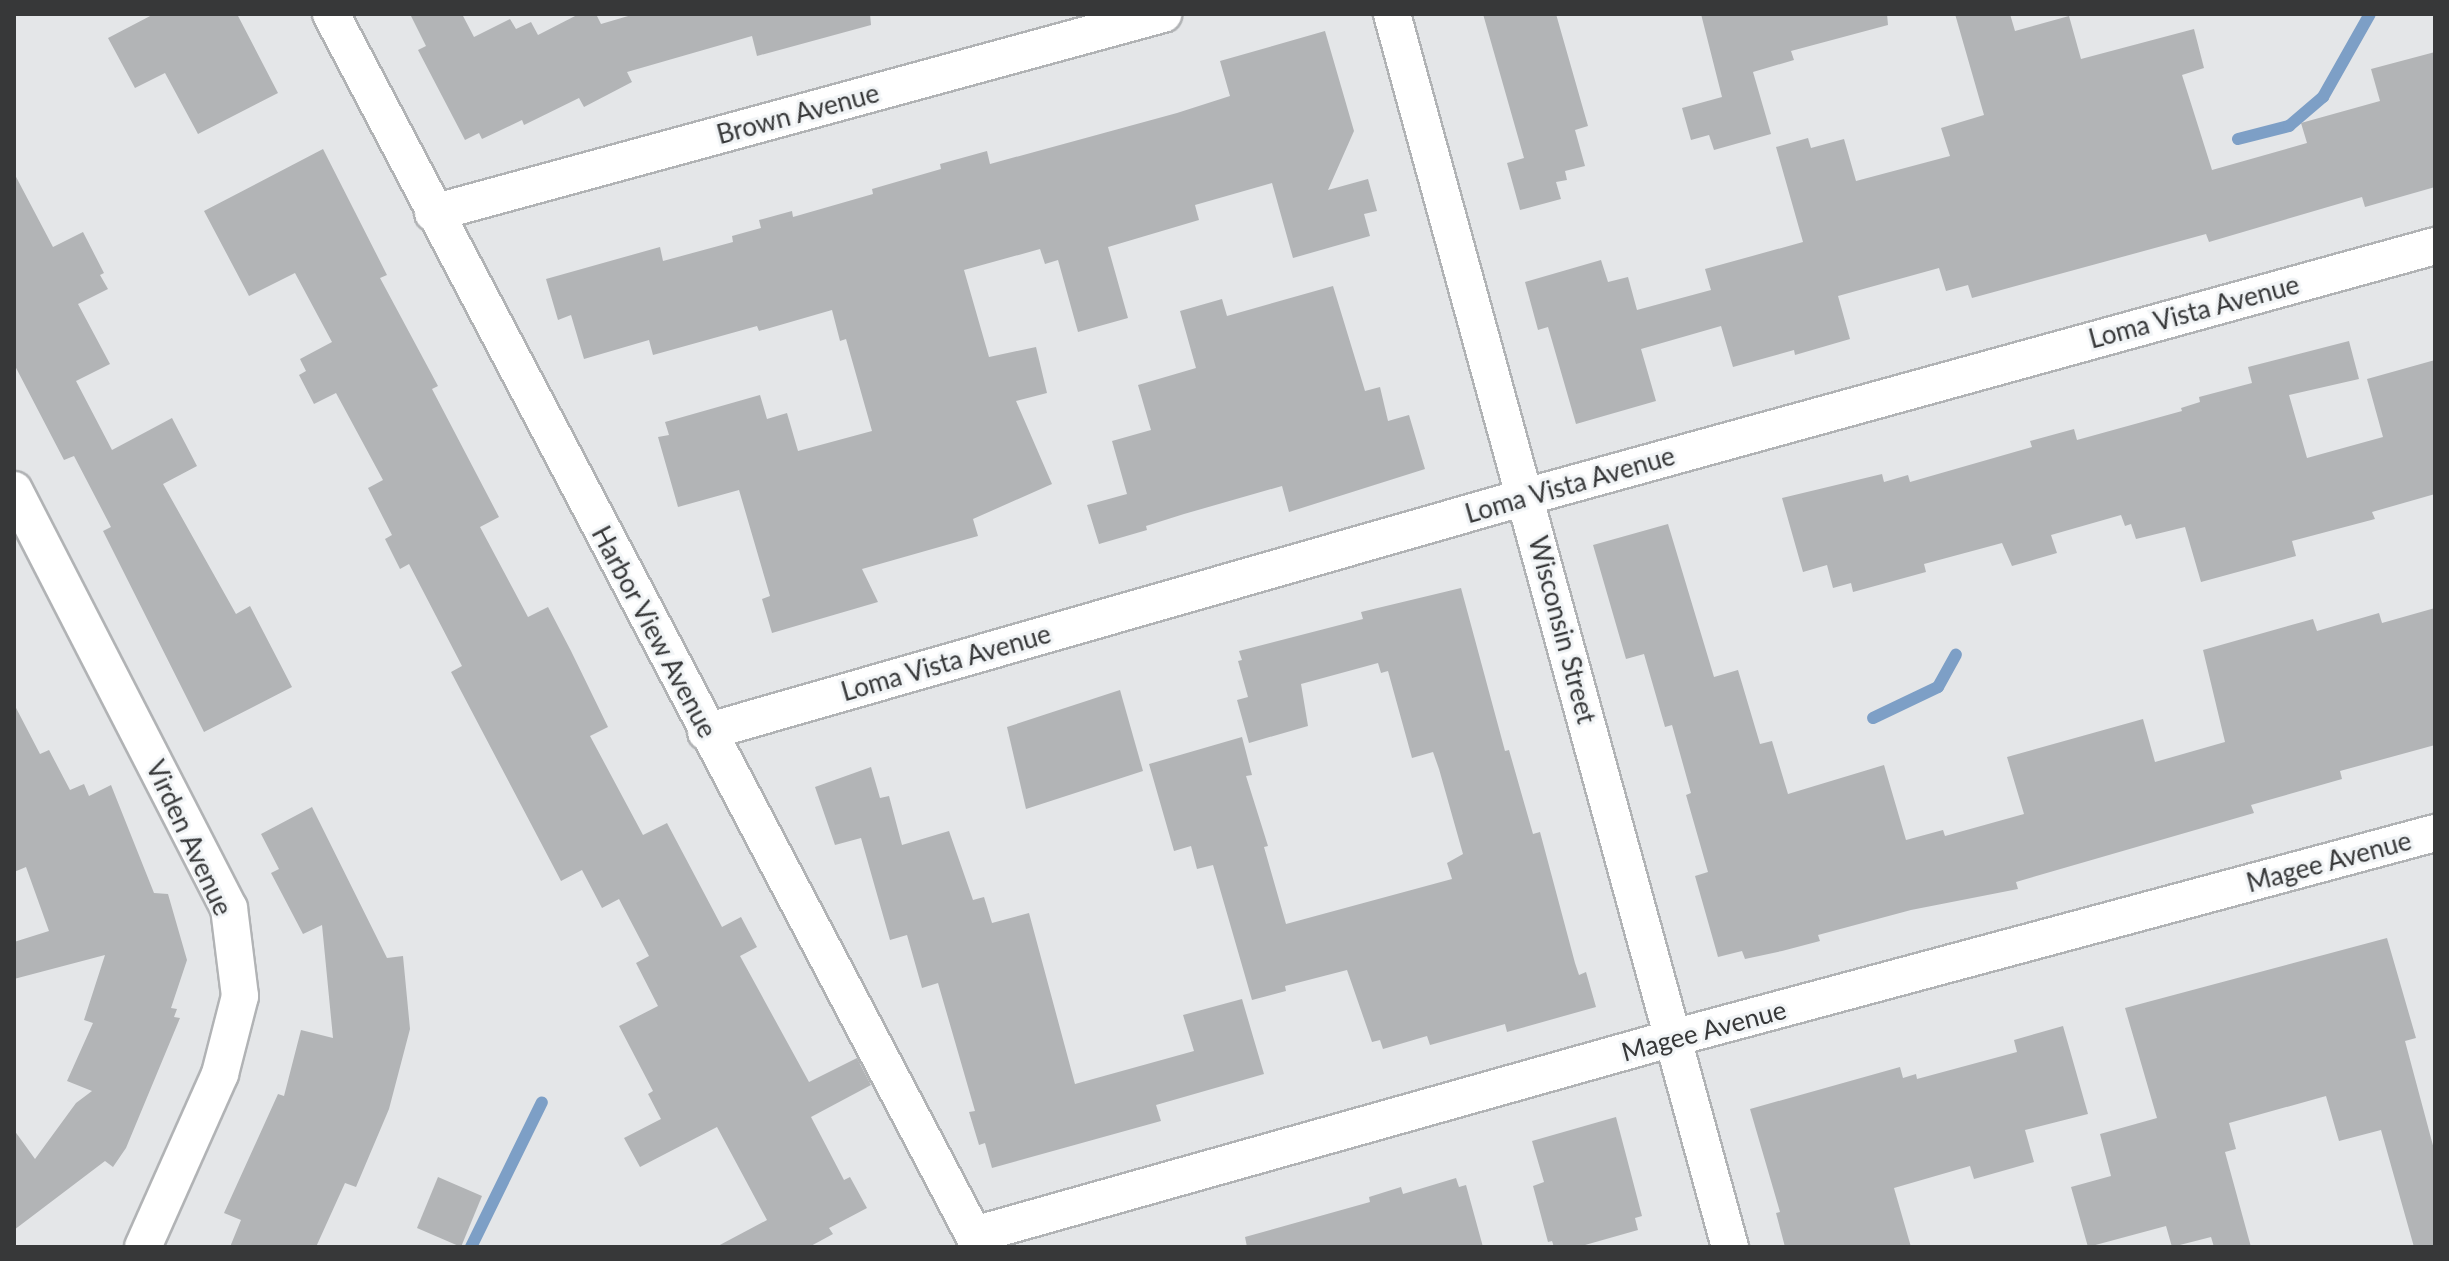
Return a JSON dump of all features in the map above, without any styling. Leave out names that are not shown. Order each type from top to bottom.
[{"type":"street","name":"Harbor View Avenue","points":[[331,14],[706,732],[977,1241]]},
{"type":"street","name":"Brown Avenue","points":[[433,213],[1163,14]]},
{"type":"street","name":"Wisconsin Street","points":[[1392,14],[1730,1247]]},
{"type":"street","name":"Loma Vista Avenue","points":[[706,732],[1525,497],[2435,246]]},
{"type":"street","name":"Virden Avenue","points":[[14,490],[229,908],[240,996],[220,1074],[143,1247]]},
{"type":"street","name":"Magee Avenue","points":[[977,1241],[1673,1038],[2435,833]]},
{"type":"building","points":[[154,14],[237,14],[278,93],[198,134],[165,73],[135,88],[108,38]]},
{"type":"building","points":[[410,14],[462,14],[474,37],[510,19],[516,29],[531,22],[538,35],[579,14],[596,14],[601,24],[635,14],[870,14],[871,25],[757,56],[752,36],[627,72],[632,82],[584,107],[579,98],[524,125],[522,120],[482,139],[479,133],[465,140],[418,50],[426,46]]},
{"type":"building","points":[[1483,14],[1556,14],[1588,126],[1575,130],[1585,166],[1565,171],[1567,180],[1556,182],[1561,199],[1520,210],[1507,163],[1524,158]]},
{"type":"building","points":[[1701,14],[1887,14],[1888,25],[1791,51],[1794,60],[1753,72],[1771,134],[1714,150],[1709,135],[1691,140],[1682,108],[1722,97]]},
{"type":"building","points":[[1955,14],[2010,14],[2015,31],[2069,16],[2081,59],[2194,29],[2204,68],[2182,75],[2212,170],[2307,143],[2301,123],[2380,101],[2371,69],[2435,52],[2435,187],[2365,207],[2362,197],[2209,242],[2206,234],[1972,298],[1968,285],[1946,291],[1939,268],[1838,296],[1850,339],[1795,355],[1794,350],[1733,367],[1721,326],[1641,349],[1656,401],[1576,424],[1548,327],[1538,330],[1525,282],[1601,260],[1608,282],[1628,277],[1637,310],[1711,290],[1705,269],[1803,242],[1776,147],[1808,138],[1811,148],[1844,139],[1856,181],[1950,156],[1941,128],[1984,115]]},
{"type":"building","points":[[1325,31],[1354,131],[1328,190],[1368,179],[1377,211],[1364,214],[1370,236],[1293,258],[1272,183],[1195,205],[1199,220],[1108,247],[1128,318],[1078,332],[1058,260],[1045,264],[1040,249],[964,270],[989,357],[1036,347],[1047,393],[1016,401],[1052,484],[973,519],[978,536],[862,569],[878,602],[772,633],[762,599],[770,596],[739,490],[678,507],[658,437],[669,435],[665,422],[760,395],[767,419],[787,413],[798,451],[872,431],[846,339],[840,341],[832,310],[759,331],[757,326],[653,355],[649,340],[584,359],[571,315],[558,320],[546,279],[660,247],[663,261],[733,242],[732,236],[761,228],[759,220],[792,211],[793,217],[873,194],[872,189],[941,169],[940,164],[987,151],[990,164],[1177,113],[1230,96],[1220,61]]},
{"type":"building","points":[[323,149],[387,275],[380,278],[438,386],[432,389],[499,517],[480,527],[528,617],[548,607],[608,727],[590,736],[643,835],[667,823],[722,927],[741,917],[757,947],[740,956],[809,1082],[857,1058],[871,1085],[811,1117],[844,1180],[850,1177],[867,1208],[829,1228],[833,1234],[809,1247],[716,1247],[767,1220],[717,1127],[640,1167],[624,1138],[661,1119],[648,1094],[653,1091],[619,1026],[658,1006],[636,963],[649,956],[619,899],[602,908],[582,870],[561,881],[451,672],[462,666],[409,564],[400,569],[385,539],[392,535],[368,488],[383,480],[336,393],[314,404],[299,375],[306,371],[300,359],[332,342],[295,273],[249,296],[204,211]]},
{"type":"building","points":[[14,173],[53,247],[83,232],[104,273],[100,275],[108,289],[78,304],[110,364],[76,381],[112,450],[172,418],[197,466],[163,484],[236,614],[250,606],[292,687],[204,732],[103,531],[111,527],[74,456],[64,460],[14,364]]},
{"type":"building","points":[[1333,286],[1365,391],[1380,387],[1388,421],[1409,415],[1425,469],[1289,512],[1282,486],[1146,526],[1147,530],[1099,544],[1087,505],[1127,494],[1112,441],[1151,430],[1138,385],[1196,368],[1180,311],[1222,299],[1227,316]]},
{"type":"building","points":[[2349,341],[2359,379],[2289,395],[2307,458],[2383,437],[2367,379],[2435,360],[2435,494],[2372,512],[2375,519],[2292,541],[2296,556],[2201,582],[2185,527],[2136,539],[2131,524],[2125,526],[2121,515],[2051,535],[2057,553],[2012,566],[2002,543],[1924,564],[1926,572],[1853,592],[1851,583],[1833,588],[1827,565],[1803,572],[1782,498],[1882,474],[1884,482],[1908,475],[1910,482],[2032,447],[2030,441],[2074,429],[2077,440],[2182,411],[2181,408],[2200,402],[2199,397],[2252,383],[2248,367]]},
{"type":"building","points":[[1668,524],[1714,677],[1738,670],[1760,744],[1772,741],[1788,794],[1884,765],[1906,840],[1943,830],[1945,836],[2024,814],[2007,757],[2143,719],[2155,762],[2225,742],[2203,650],[2313,619],[2317,631],[2379,613],[2382,623],[2435,608],[2435,745],[2340,771],[2342,779],[2251,805],[2254,813],[2016,882],[2018,889],[1911,910],[1818,935],[1820,941],[1782,951],[1745,959],[1742,951],[1718,957],[1695,876],[1708,872],[1686,795],[1691,793],[1672,725],[1665,727],[1644,654],[1626,659],[1593,545]]},
{"type":"building","points":[[1461,588],[1505,751],[1509,750],[1533,834],[1540,832],[1575,963],[1579,975],[1586,972],[1596,1007],[1507,1032],[1505,1024],[1430,1045],[1427,1036],[1383,1049],[1380,1040],[1372,1042],[1347,970],[1285,986],[1286,991],[1252,1000],[1213,865],[1197,869],[1191,846],[1174,851],[1149,764],[1242,737],[1252,775],[1246,776],[1268,846],[1264,847],[1286,924],[1452,879],[1447,863],[1463,854],[1439,769],[1433,752],[1412,758],[1388,671],[1381,673],[1378,663],[1301,684],[1308,726],[1249,743],[1237,700],[1248,697],[1238,661],[1242,660],[1239,651],[1363,619],[1361,612]]},
{"type":"building","points":[[1120,690],[1143,771],[1026,809],[1007,727]]},
{"type":"building","points":[[14,704],[40,754],[49,750],[70,790],[84,784],[89,796],[111,785],[154,893],[168,894],[187,960],[171,1008],[177,1009],[174,1017],[180,1018],[126,1148],[113,1167],[105,1161],[14,1230],[14,1130],[35,1159],[76,1103],[92,1091],[67,1081],[93,1023],[84,1020],[105,955],[14,979],[14,942],[49,931],[26,867],[14,872]]},
{"type":"building","points":[[871,767],[880,798],[889,796],[902,845],[949,831],[973,900],[984,897],[992,923],[1029,913],[1075,1084],[1194,1051],[1183,1015],[1242,999],[1264,1074],[1156,1105],[1161,1121],[992,1168],[985,1143],[979,1145],[969,1112],[975,1111],[938,983],[922,988],[907,935],[890,940],[861,838],[835,845],[815,787]]},
{"type":"building","points":[[312,807],[387,958],[403,956],[410,1029],[389,1109],[356,1187],[345,1183],[316,1247],[230,1247],[241,1220],[224,1213],[278,1094],[284,1096],[301,1030],[333,1038],[322,925],[303,934],[271,873],[279,869],[261,834]]},
{"type":"building","points":[[2387,938],[2416,1038],[2405,1041],[2435,1153],[2435,1247],[2414,1247],[2381,1130],[2339,1141],[2326,1096],[2229,1123],[2236,1149],[2225,1152],[2251,1247],[2214,1247],[2211,1237],[2172,1247],[2166,1226],[2088,1247],[2071,1187],[2111,1176],[2100,1134],[2157,1118],[2125,1008]]},
{"type":"building","points":[[2063,1026],[2088,1114],[2025,1130],[2034,1162],[1974,1179],[1970,1166],[1894,1188],[1911,1247],[1785,1247],[1776,1213],[1780,1212],[1750,1109],[1900,1067],[1903,1078],[1916,1074],[1917,1079],[2017,1052],[2014,1040]]},
{"type":"building","points":[[1616,1117],[1642,1216],[1635,1218],[1638,1230],[1578,1247],[1554,1247],[1552,1241],[1548,1242],[1533,1186],[1544,1182],[1532,1141]]},
{"type":"building","points":[[438,1177],[482,1196],[461,1247],[417,1228]]},
{"type":"building","points":[[1456,1178],[1459,1187],[1466,1185],[1483,1247],[1247,1247],[1245,1237],[1370,1202],[1369,1197],[1401,1187],[1403,1194]]},
{"type":"waterway","points":[[2238,139],[2289,126],[2323,97],[2370,14]]},
{"type":"waterway","points":[[1873,718],[1938,687],[1956,655]]},
{"type":"waterway","points":[[471,1247],[542,1102]]}]
